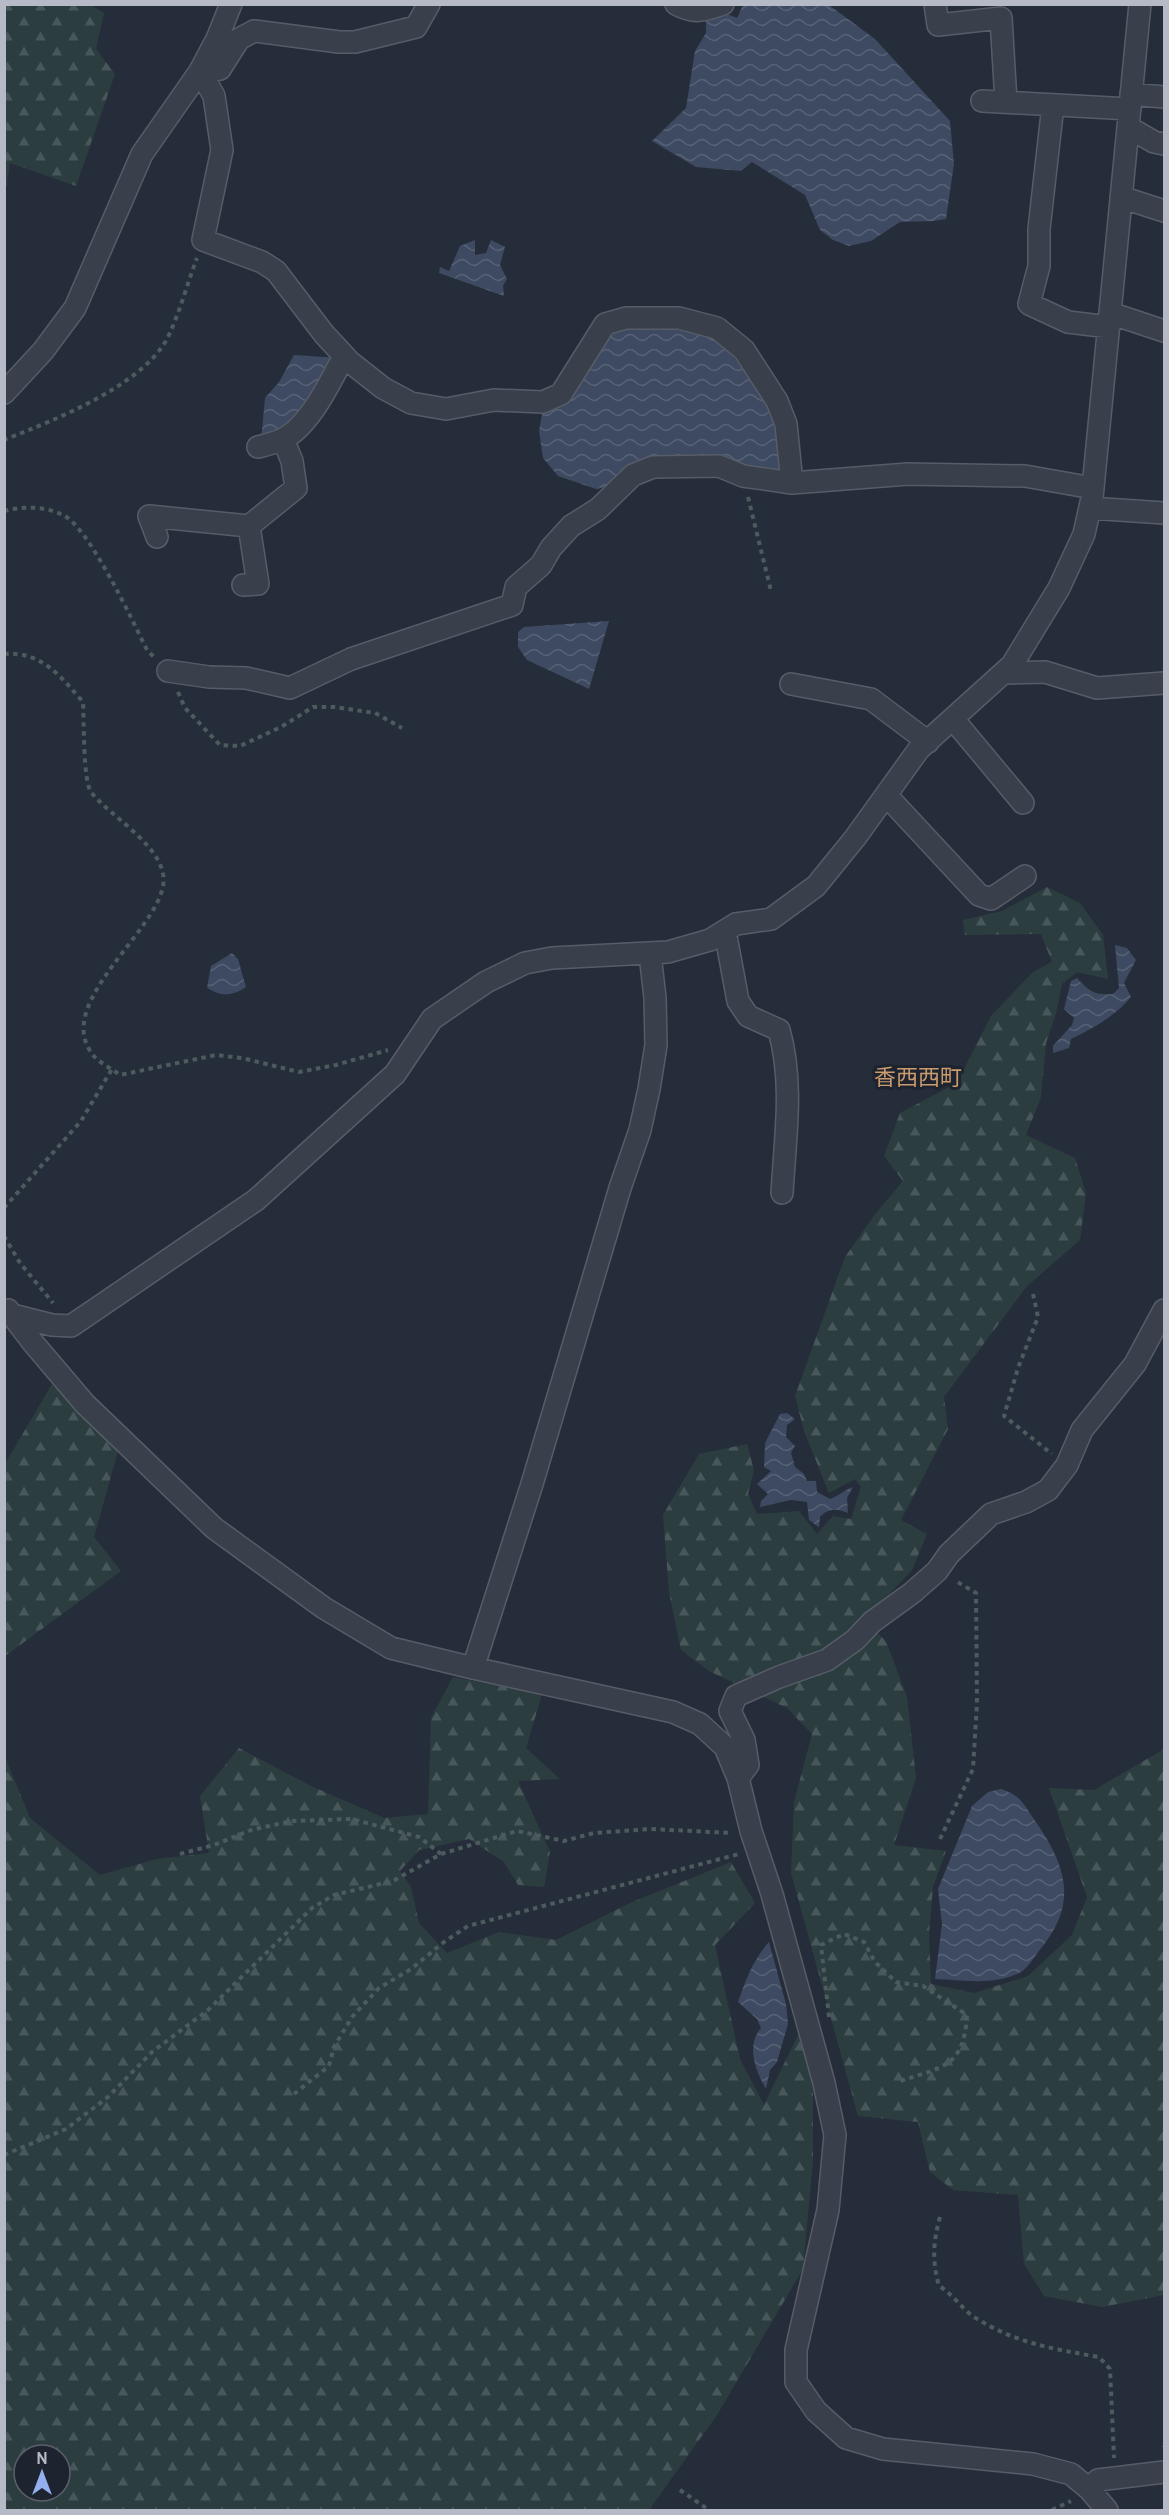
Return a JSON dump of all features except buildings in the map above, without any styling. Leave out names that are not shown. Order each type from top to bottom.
[{"type":"street","points":[[4,393],[43,351],[75,308],[142,154],[200,71],[217,39],[231,4]]},
{"type":"street","points":[[200,71],[220,69],[239,39],[254,31],[355,42],[416,27],[429,4]]},
{"type":"street","points":[[676,4],[689,12],[706,10],[723,4]]},
{"type":"street","points":[[935,4],[938,25],[1001,18],[1006,102]]},
{"type":"street","points":[[8,1310],[52,1325],[71,1326],[256,1200],[395,1074],[432,1018],[486,982],[525,963],[552,958],[668,952],[710,940],[736,924],[771,919],[816,886],[855,838],[919,749],[1012,665],[1059,588],[1084,534],[1092,498],[1140,4]]},
{"type":"street","points":[[200,71],[214,96],[222,150],[203,240],[262,262],[276,271],[324,334],[344,356],[383,388],[411,403],[446,409],[494,400],[543,402],[561,393],[605,324],[626,318],[679,318],[717,328],[744,350],[777,401],[786,424],[792,483]]},
{"type":"street","points":[[982,101],[1130,110],[1164,97]]},
{"type":"street","points":[[1053,105],[1039,229],[1039,266],[1029,304],[1068,322],[1110,320],[1164,331]]},
{"type":"street","points":[[1130,110],[1154,142],[1164,144]]},
{"type":"street","points":[[1121,197],[1164,211]]},
{"type":"street","points":[[258,447],[283,439],[303,422],[323,396],[344,356]]},
{"type":"street","points":[[156,537],[149,516],[249,526],[267,513],[296,488],[292,461],[283,439]]},
{"type":"street","points":[[168,671],[208,677],[246,678],[290,688],[351,659],[512,605],[516,587],[541,565],[551,548],[571,526],[598,508],[633,475],[653,467],[719,466],[743,476],[792,483],[908,474],[1025,476],[1092,498],[1164,513]]},
{"type":"street","points":[[243,585],[258,584],[249,526]]},
{"type":"street","points":[[1003,673],[1045,672],[1097,688],[1164,683]]},
{"type":"street","points":[[791,684],[871,699],[928,742]]},
{"type":"street","points":[[953,719],[1023,803]]},
{"type":"street","points":[[886,795],[979,895],[991,899],[1025,876]]},
{"type":"street","points":[[725,931],[738,1001],[748,1016],[778,1030],[785,1052],[788,1082],[782,1193]]},
{"type":"street","points":[[473,1668],[532,1484],[620,1188],[640,1130],[656,1045],[655,998],[650,954]]},
{"type":"street","points":[[8,1310],[33,1344],[85,1404],[214,1528],[324,1608],[391,1648],[673,1712],[700,1724],[725,1748],[738,1778],[818,2061],[835,2135],[828,2210],[796,2350],[796,2382],[816,2411],[846,2438],[884,2449],[1033,2464],[1071,2474],[1089,2489],[1107,2511]]},
{"type":"street","points":[[738,1778],[748,1765],[744,1740],[730,1712],[736,1696],[778,1677],[827,1660],[855,1640],[872,1622],[912,1593],[937,1571],[949,1554],[991,1514],[1026,1502],[1048,1490],[1067,1466],[1082,1431],[1135,1364],[1164,1310]]},
{"type":"street","points":[[1089,2489],[1098,2480],[1164,2472]]},
{"type":"path","points":[[4,441],[54,420],[109,391],[146,364],[168,338],[203,240]]},
{"type":"path","points":[[743,476],[771,591]]},
{"type":"path","points":[[4,510],[24,506],[64,515],[82,532],[147,650],[168,671],[186,708],[220,745],[240,746],[281,727],[313,707],[335,707],[375,713],[402,728]]},
{"type":"path","points":[[4,654],[22,652],[51,667],[83,702],[90,791],[131,829],[163,865],[164,886],[156,905],[95,990],[87,1013],[83,1038],[100,1063],[120,1075],[216,1055],[242,1058],[299,1072],[336,1065],[417,1041]]},
{"type":"path","points":[[4,1208],[81,1121],[112,1069]]},
{"type":"path","points":[[4,1236],[20,1263],[71,1326]]},
{"type":"path","points":[[1033,1294],[1038,1317],[1018,1368],[1004,1416],[1067,1466]]},
{"type":"path","points":[[937,1571],[975,1593],[977,1703],[973,1769],[940,1839]]},
{"type":"path","points":[[180,1854],[214,1845],[250,1830],[292,1821],[352,1819],[419,1837],[441,1854]]},
{"type":"path","points":[[4,2155],[66,2129],[108,2097],[152,2052],[208,2010],[312,1908],[334,1895],[393,1881],[441,1854],[517,1831],[564,1841],[594,1833],[651,1829],[732,1833],[744,1864]]},
{"type":"path","points":[[294,2094],[329,2066],[334,2047],[352,2016],[379,1988],[411,1969],[444,1941],[468,1926],[740,1854]]},
{"type":"path","points":[[830,2024],[821,1945],[844,1934],[864,1942],[875,1962],[896,1982],[923,1986],[967,2016],[966,2038],[948,2065],[900,2081]]},
{"type":"path","points":[[940,2217],[933,2266],[939,2286],[949,2292],[971,2314],[998,2332],[1038,2346],[1099,2356],[1110,2369],[1115,2477]]},
{"type":"path","points":[[680,2490],[709,2511]]},
{"type":"green space","points":[[5,4],[91,5],[104,13],[96,49],[115,74],[76,186],[10,163],[5,194]]},
{"type":"green space","points":[[1047,887],[1080,903],[1103,935],[1108,979],[1077,972],[1062,984],[1046,1043],[1041,1097],[1026,1135],[1075,1158],[1086,1193],[1080,1240],[1027,1286],[944,1397],[948,1429],[901,1520],[927,1534],[912,1570],[864,1621],[886,1641],[907,1697],[916,1778],[894,1845],[946,1851],[933,1887],[929,1933],[931,1984],[974,1993],[1028,1976],[1072,1935],[1087,1897],[1049,1788],[1094,1790],[1164,1749],[1164,2295],[1102,2307],[1044,2296],[1024,2264],[1018,2195],[953,2190],[930,2172],[918,2122],[858,2116],[791,1873],[794,1802],[812,1734],[787,1708],[709,1671],[681,1650],[669,1592],[663,1515],[699,1454],[747,1444],[754,1470],[748,1494],[757,1514],[799,1511],[817,1534],[833,1516],[851,1519],[861,1487],[855,1479],[829,1493],[804,1431],[795,1396],[845,1257],[876,1213],[903,1181],[884,1156],[900,1113],[957,1083],[991,1016],[1033,972],[1052,962],[1041,934],[965,935],[963,920],[1002,911]]},
{"type":"green space","points":[[52,1384],[118,1451],[94,1537],[121,1571],[5,1656],[5,1464]]},
{"type":"green space","points":[[453,1677],[542,1694],[526,1748],[560,1779],[518,1781],[550,1852],[544,1887],[518,1885],[504,1862],[469,1839],[419,1850],[400,1871],[411,1887],[419,1923],[447,1953],[499,1932],[556,1940],[630,1903],[731,1862],[755,1903],[715,1945],[740,2059],[764,2105],[799,2033],[813,2090],[813,2160],[803,2269],[717,2415],[649,2510],[5,2510],[5,1757],[30,1818],[100,1875],[157,1859],[209,1853],[200,1796],[239,1748],[309,1785],[384,1818],[428,1814],[431,1718]]},
{"type":"water","points":[[743,5],[829,5],[875,39],[950,121],[954,164],[946,219],[900,222],[871,241],[849,246],[833,240],[820,230],[805,195],[752,162],[741,171],[696,167],[652,141],[686,108],[695,51],[706,33],[706,21],[727,14],[737,18]]},
{"type":"water","points":[[475,240],[475,255],[486,253],[491,240],[505,247],[500,265],[507,279],[503,286],[504,296],[439,273],[440,267],[449,271],[460,246]]},
{"type":"water","points":[[630,328],[669,328],[698,332],[718,341],[729,351],[751,379],[769,411],[779,436],[782,473],[724,462],[596,489],[558,476],[543,458],[539,431],[542,414],[560,408],[572,397],[609,333]]},
{"type":"water","points":[[294,355],[339,358],[301,420],[261,441],[265,398],[279,382]]},
{"type":"water","points":[[609,621],[589,689],[527,660],[518,647],[518,632],[524,627]]},
{"type":"water","points":[[1115,945],[1127,948],[1136,960],[1124,983],[1131,997],[1104,1021],[1071,1039],[1069,1048],[1053,1053],[1053,1046],[1072,1025],[1074,1018],[1064,1009],[1071,981],[1077,978],[1089,989],[1101,994],[1113,994],[1119,988]]},
{"type":"water","points":[[232,953],[238,959],[246,987],[227,994],[217,993],[207,988],[211,966]]},
{"type":"water","points":[[787,1413],[795,1419],[787,1425],[786,1437],[795,1446],[791,1453],[795,1467],[804,1474],[807,1481],[816,1481],[817,1492],[830,1499],[853,1487],[847,1498],[848,1513],[829,1510],[820,1517],[819,1527],[809,1520],[807,1502],[791,1500],[760,1507],[761,1501],[768,1494],[757,1484],[771,1471],[764,1467],[765,1443],[780,1414]]},
{"type":"water","points":[[1001,1789],[1022,1801],[1055,1854],[1064,1884],[1064,1899],[1060,1915],[1053,1931],[1030,1964],[1021,1972],[990,1981],[935,1979],[942,1924],[938,1889],[972,1806],[988,1792]]},
{"type":"water","points":[[769,1942],[786,2004],[788,2024],[777,2062],[770,2070],[766,2089],[758,2074],[753,2050],[756,2035],[761,2028],[757,2019],[738,2002],[750,1970]]},
{"type":"district","name":"香西西町","points":[[918,1077]]}]
